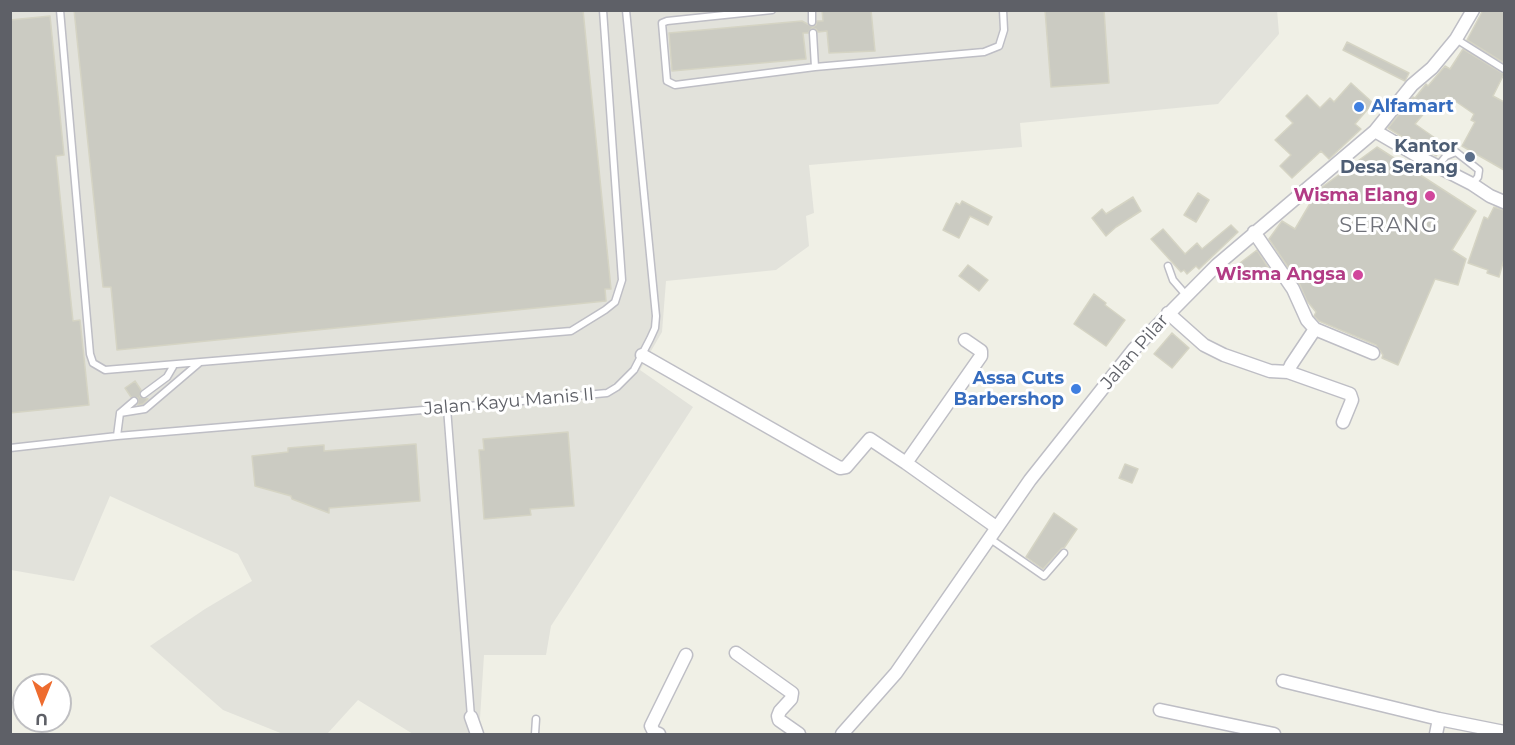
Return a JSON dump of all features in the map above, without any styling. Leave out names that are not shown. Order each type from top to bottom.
[{"type":"street","name":"Jalan Pilar","points":[[842,735],[896,673],[992,532],[1134,349],[1186,295],[1254,232],[1375,130],[1456,39],[1473,10]]},
{"type":"street","points":[[1375,130],[1504,202]]},
{"type":"street","points":[[1254,232],[1293,288],[1307,320],[1315,329],[1373,352]]},
{"type":"street","points":[[1168,314],[1204,345],[1224,355],[1270,371],[1288,372],[1352,396],[1343,422]]},
{"type":"street","points":[[1288,372],[1315,329]]},
{"type":"street","points":[[906,463],[981,354],[981,351],[964,340]]},
{"type":"street","points":[[642,354],[840,468],[846,467],[870,439],[906,463],[992,532]]},
{"type":"street","points":[[736,653],[792,693],[791,699],[778,716],[779,720],[800,735]]},
{"type":"street","points":[[659,735],[651,726],[686,655]]},
{"type":"street","points":[[1283,681],[1439,719],[1504,731]]},
{"type":"street","points":[[1160,710],[1274,735]]},
{"type":"street","points":[[471,717],[477,735]]},
{"type":"street","points":[[1436,735],[1439,719]]},
{"type":"lane","points":[[60,10],[90,354],[93,363],[105,370],[571,331],[615,302],[622,280],[603,10]]},
{"type":"lane","name":"Jalan Kayu Manis II","points":[[10,448],[117,436],[607,393],[617,387],[634,370],[655,328],[656,316],[626,10]]},
{"type":"lane","points":[[772,10],[662,23],[667,81],[675,85],[815,67],[984,52],[999,46],[1004,30],[1003,10]]},
{"type":"lane","points":[[812,10],[812,22]]},
{"type":"lane","points":[[813,33],[815,67]]},
{"type":"lane","points":[[1456,39],[1504,69]]},
{"type":"lane","points":[[1438,166],[1446,156],[1456,152],[1479,170],[1478,177],[1472,184]]},
{"type":"lane","points":[[1168,266],[1173,280],[1186,295]]},
{"type":"lane","points":[[120,412],[145,409],[199,363]]},
{"type":"lane","points":[[144,394],[167,377],[174,365]]},
{"type":"lane","points":[[117,436],[120,412],[134,401]]},
{"type":"lane","points":[[447,408],[471,717]]},
{"type":"lane","points":[[992,532],[1044,576],[1064,553]]},
{"type":"lane","points":[[535,735],[536,719]]},
{"type":"shaded area","points":[[1277,10],[1279,34],[1218,104],[1020,123],[1022,147],[809,165],[814,213],[806,216],[809,246],[776,270],[666,281],[662,332],[640,370],[693,407],[551,626],[546,655],[484,655],[479,734],[413,734],[358,700],[327,734],[283,734],[223,710],[150,646],[252,581],[238,554],[110,496],[74,581],[11,570],[10,11]]},
{"type":"building","points":[[74,10],[583,10],[611,289],[605,289],[606,301],[117,350],[111,287],[103,287]]},
{"type":"building","points":[[822,10],[871,10],[875,51],[829,53],[827,31],[818,32],[812,28],[808,33],[803,33],[806,59],[672,71],[669,33],[802,21],[813,27],[817,21],[823,21]]},
{"type":"building","points":[[1045,10],[1104,10],[1109,83],[1051,87]]},
{"type":"building","points":[[1483,10],[1504,10],[1504,63],[1467,40]]},
{"type":"building","points":[[50,16],[64,155],[56,156],[60,196],[73,321],[80,320],[89,405],[10,413],[10,20]]},
{"type":"building","points":[[1347,42],[1409,73],[1405,81],[1343,50]]},
{"type":"building","points":[[1463,49],[1504,74],[1493,96],[1504,102],[1504,170],[1462,146],[1475,122],[1471,120],[1474,114],[1448,96],[1437,109],[1431,105],[1415,124],[1445,145],[1436,156],[1411,138],[1409,141],[1388,128],[1426,84],[1428,86],[1445,66],[1450,69]]},
{"type":"building","points":[[1351,83],[1373,103],[1355,124],[1361,129],[1329,159],[1321,151],[1292,178],[1280,166],[1291,155],[1275,140],[1293,123],[1286,116],[1307,95],[1320,108],[1330,98],[1334,102]]},
{"type":"building","points":[[1377,147],[1476,211],[1452,250],[1466,259],[1458,285],[1435,279],[1398,365],[1382,358],[1383,355],[1376,345],[1319,321],[1314,316],[1316,312],[1307,301],[1300,285],[1269,239],[1282,221],[1295,229],[1318,190]]},
{"type":"building","points":[[1198,193],[1209,200],[1196,222],[1184,215]]},
{"type":"building","points":[[1133,197],[1141,211],[1106,236],[1092,218],[1102,209],[1106,214]]},
{"type":"building","points":[[962,201],[992,217],[988,225],[970,216],[959,238],[943,230],[956,203],[960,205]]},
{"type":"building","points":[[1494,207],[1504,210],[1504,259],[1499,277],[1487,273],[1488,270],[1468,263],[1484,217],[1488,219]]},
{"type":"building","points":[[1231,225],[1238,232],[1199,269],[1196,266],[1187,274],[1184,270],[1181,272],[1151,239],[1163,229],[1185,254],[1197,243],[1202,249]]},
{"type":"building","points":[[1257,250],[1269,269],[1255,281],[1240,263]]},
{"type":"building","points":[[968,265],[988,280],[979,291],[959,276]]},
{"type":"building","points":[[1094,294],[1125,320],[1106,346],[1074,324]]},
{"type":"building","points":[[1172,333],[1189,348],[1172,368],[1154,354]]},
{"type":"building","points":[[135,381],[141,390],[140,397],[148,399],[143,404],[138,405],[138,398],[131,397],[125,388]]},
{"type":"building","points":[[568,432],[574,506],[530,509],[531,515],[484,519],[479,450],[484,450],[483,439]]},
{"type":"building","points":[[416,444],[420,501],[329,508],[329,513],[292,499],[291,496],[255,486],[252,456],[288,452],[288,448],[324,445],[324,451]]},
{"type":"building","points":[[1125,464],[1138,469],[1132,483],[1119,478]]},
{"type":"building","points":[[1054,513],[1077,529],[1064,548],[1043,569],[1026,557]]},
{"type":"place","name":"Alfamart","points":[[1359,107]]},
{"type":"place","name":"Kantor Desa Serang","points":[[1470,157]]},
{"type":"place","name":"Wisma Elang","points":[[1430,196]]},
{"type":"place","name":"Wisma Angsa","points":[[1358,275]]},
{"type":"place","name":"Assa Cuts Barbershop","points":[[1076,389]]},
{"type":"district","name":"SERANG","points":[[1389,226]]}]
